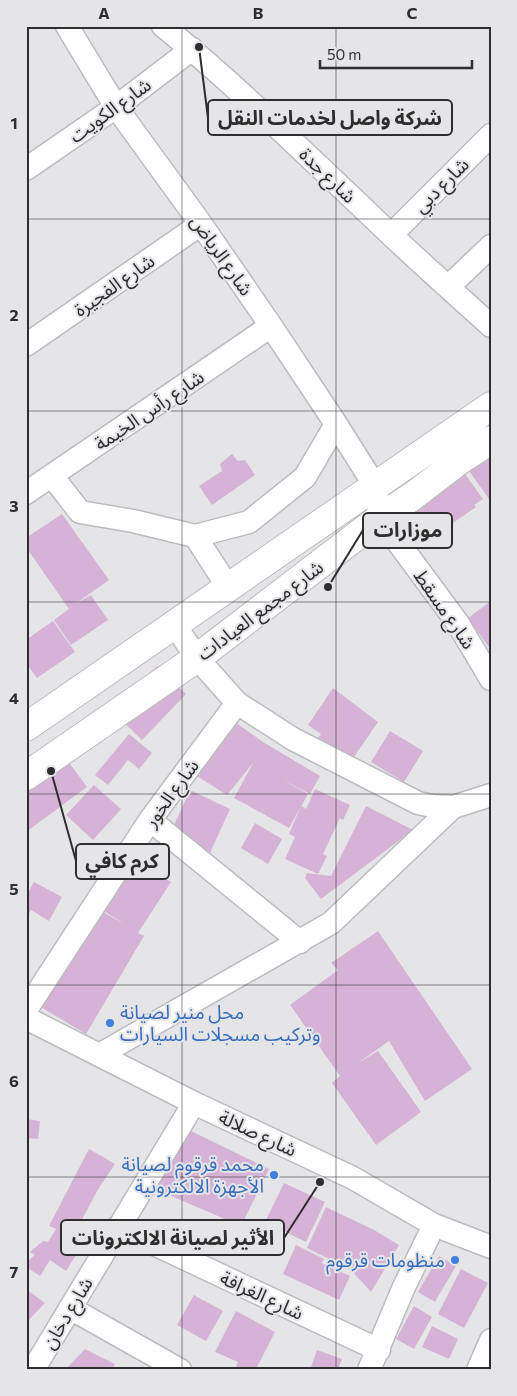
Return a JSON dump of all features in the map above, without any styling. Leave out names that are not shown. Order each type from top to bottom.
[{"type":"main road","name":"شارع مجمع العيادات","points":[[26,727],[491,406]]},
{"type":"main road","name":"شارع مجمع العيادات","points":[[26,776],[197,658],[380,518],[491,440]]},
{"type":"street","name":"شارع الرياض","points":[[67,26],[116,107],[201,224],[271,326],[375,486]]},
{"type":"street","name":"شارع جدة","points":[[163,26],[192,49],[277,126],[391,235],[491,326]]},
{"type":"street","name":"شارع الكويت","points":[[26,169],[116,107],[192,49]]},
{"type":"street","name":"شارع دبي","points":[[391,235],[491,135]]},
{"type":"street","name":"شارع الفجيرة","points":[[26,345],[201,224]]},
{"type":"street","points":[[448,287],[491,246]]},
{"type":"street","name":"شارع رأس الخيمة","points":[[26,493],[271,326]]},
{"type":"street","points":[[52,476],[80,512],[133,520],[195,536],[249,522],[305,477],[336,424]]},
{"type":"street","name":"شارع مسقط","points":[[375,486],[380,518],[457,622],[491,678]]},
{"type":"street","points":[[195,536],[228,587]]},
{"type":"street","points":[[174,624],[197,658],[237,703],[292,739],[405,797],[432,806],[453,807],[491,794]]},
{"type":"street","name":"شارع الخور","points":[[26,1010],[150,820],[237,703]]},
{"type":"street","points":[[99,1055],[331,923],[453,807]]},
{"type":"street","points":[[150,820],[300,942]]},
{"type":"street","name":"شارع صلالة","points":[[26,1018],[194,1103],[353,1178],[434,1225],[491,1247]]},
{"type":"street","name":"شارع دخان","points":[[31,1370],[194,1103]]},
{"type":"street","points":[[369,1370],[434,1225]]},
{"type":"street","name":"شارع الغرافة","points":[[118,1227],[379,1350]]},
{"type":"street","points":[[70,1308],[180,1370]]},
{"type":"street","points":[[478,1370],[491,1340]]},
{"type":"street","points":[[26,1365],[31,1370]]},
{"type":"building","points":[[491,450],[491,497],[489,499],[467,468]]},
{"type":"building","points":[[232,454],[238,461],[245,460],[255,475],[212,505],[199,486],[222,471],[220,464]]},
{"type":"building","points":[[463,471],[483,499],[474,505],[476,507],[412,551],[399,532],[404,512]]},
{"type":"building","points":[[62,514],[109,580],[75,604],[91,595],[108,620],[71,645],[54,620],[69,609],[26,547],[26,538]]},
{"type":"building","points":[[491,601],[491,650],[468,618]]},
{"type":"building","points":[[53,621],[75,652],[37,678],[26,663],[26,640]]},
{"type":"building","points":[[157,666],[186,694],[142,740],[113,712]]},
{"type":"building","points":[[333,688],[378,722],[352,760],[331,745],[328,747],[317,740],[321,734],[308,725]]},
{"type":"building","points":[[232,720],[263,742],[320,776],[310,794],[281,779],[308,794],[289,828],[234,798],[253,763],[227,795],[197,776]]},
{"type":"building","points":[[390,731],[423,751],[404,782],[371,762]]},
{"type":"building","points":[[129,734],[152,753],[139,769],[128,760],[108,785],[95,775]]},
{"type":"building","points":[[62,753],[87,787],[26,832],[26,779]]},
{"type":"building","points":[[94,785],[121,809],[93,840],[66,815]]},
{"type":"building","points":[[315,789],[350,805],[343,820],[340,818],[323,854],[327,856],[318,874],[285,859],[295,837],[289,834],[301,806],[306,809]]},
{"type":"building","points":[[190,790],[230,809],[210,853],[170,834]]},
{"type":"building","points":[[366,806],[413,830],[321,899],[305,878],[307,873],[331,876]]},
{"type":"building","points":[[255,823],[282,839],[268,864],[241,848]]},
{"type":"building","points":[[121,850],[171,882],[138,933],[144,936],[86,1034],[39,1006],[96,908],[126,925],[88,901]]},
{"type":"building","points":[[34,882],[62,897],[49,921],[31,910],[26,919],[26,892],[28,893]]},
{"type":"building","points":[[378,931],[472,1069],[425,1101],[389,1041],[358,1063],[378,1051],[421,1112],[376,1145],[332,1083],[340,1076],[290,1005],[338,970],[331,963]]},
{"type":"building","points":[[26,1119],[40,1121],[38,1139],[26,1138]]},
{"type":"building","points":[[189,1130],[269,1169],[241,1226],[155,1189]]},
{"type":"building","points":[[89,1149],[115,1164],[97,1191],[72,1239],[82,1246],[66,1271],[50,1260],[40,1276],[26,1267],[26,1262],[35,1255],[30,1252],[43,1241],[48,1242],[56,1229],[49,1226]]},
{"type":"building","points":[[284,1183],[325,1202],[306,1242],[265,1222]]},
{"type":"building","points":[[326,1207],[374,1230],[399,1245],[371,1292],[351,1270],[307,1248]]},
{"type":"building","points":[[296,1245],[324,1259],[322,1263],[350,1276],[339,1300],[283,1274]]},
{"type":"building","points":[[439,1256],[456,1266],[435,1302],[418,1292]]},
{"type":"building","points":[[461,1269],[488,1283],[464,1328],[438,1314]]},
{"type":"building","points":[[26,1289],[45,1303],[26,1323]]},
{"type":"building","points":[[194,1295],[223,1311],[206,1341],[177,1325]]},
{"type":"building","points":[[414,1306],[432,1317],[414,1349],[396,1339]]},
{"type":"building","points":[[236,1311],[275,1332],[257,1367],[263,1370],[235,1370],[238,1362],[215,1352]]},
{"type":"building","points":[[432,1326],[458,1339],[449,1359],[422,1347]]},
{"type":"building","points":[[85,1349],[115,1364],[112,1370],[65,1370]]},
{"type":"building","points":[[317,1350],[342,1359],[338,1370],[310,1370]]},
{"type":"place","name":"شركة واصل لخدمات النقل","points":[[199,47]]},
{"type":"place","name":"موزارات","points":[[328,587]]},
{"type":"place","name":"كرم كافي","points":[[51,771]]},
{"type":"place","name":"محل منير لصيانة وتركيب مسجلات السيارات","points":[[110,1023]]},
{"type":"place","name":"محمد قرقوم لصيانة الأجهزة الالكترونية","points":[[274,1175]]},
{"type":"place","name":"الأثير لصيانة الالكترونات","points":[[320,1182]]},
{"type":"place","name":"منظومات قرقوم","points":[[455,1260]]}]
